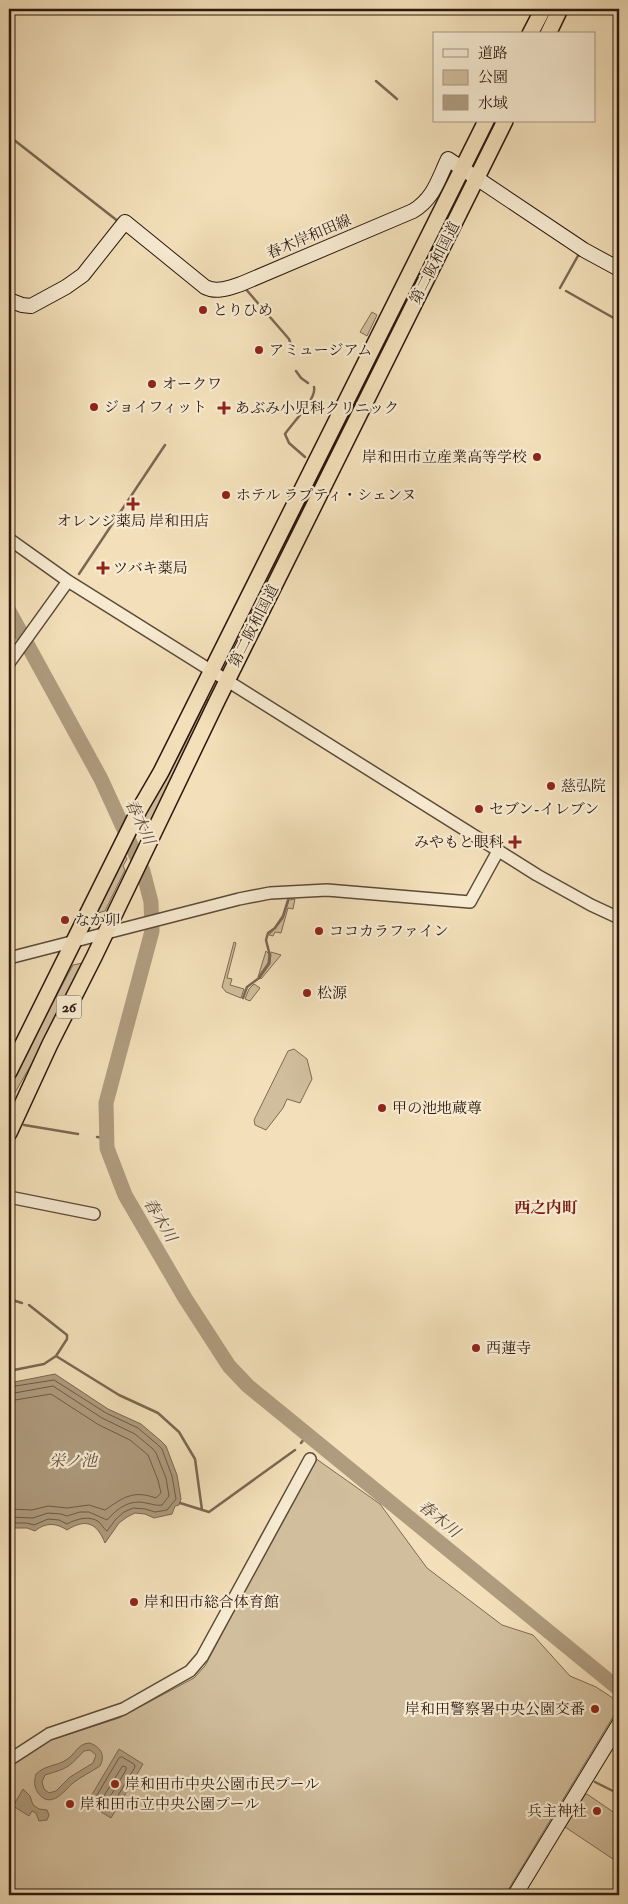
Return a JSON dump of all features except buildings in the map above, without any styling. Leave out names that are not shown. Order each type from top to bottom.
[{"type":"highway","points":[[531,32],[543,9]]},
{"type":"highway","points":[[549,32],[560,9]]},
{"type":"highway","name":"第二阪和国道","points":[[9,1072],[139,810],[161,772],[212,671],[486,122]]},
{"type":"highway","name":"第二阪和国道","points":[[9,1133],[50,1044],[106,933],[227,681],[505,122]]},
{"type":"main road","name":"春木岸和田線","points":[[9,300],[31,306],[66,287],[83,275],[125,222],[205,287],[213,290],[222,290],[241,284],[413,211],[425,204],[448,159],[476,180],[584,250],[619,269]]},
{"type":"main road","points":[[515,1895],[619,1724]]},
{"type":"street","points":[[9,539],[68,581],[498,851],[591,905],[619,918]]},
{"type":"street","points":[[9,663],[68,581]]},
{"type":"street","points":[[9,958],[239,899],[302,891],[340,890],[470,902],[498,851]]},
{"type":"street","points":[[9,1197],[94,1214]]},
{"type":"street","points":[[9,1760],[49,1734],[123,1709],[190,1671],[202,1657],[310,1459]]},
{"type":"green space","points":[[372,312],[377,315],[367,336],[360,332]]},
{"type":"green space","points":[[207,699],[210,701],[177,766],[147,832],[141,820],[182,750]]},
{"type":"green space","points":[[124,853],[127,859],[123,866],[125,870],[105,911],[94,914]]},
{"type":"green space","points":[[295,899],[293,909],[288,908],[281,933],[275,932],[273,936],[269,935],[283,919],[289,900]]},
{"type":"green space","points":[[234,942],[236,943],[227,978],[232,979],[230,985],[244,989],[241,998],[226,992],[222,987]]},
{"type":"green space","points":[[266,951],[269,954],[268,963],[258,977]]},
{"type":"green space","points":[[271,952],[281,955],[261,979],[270,964]]},
{"type":"green space","points":[[83,963],[32,1063],[9,1103],[9,1087],[16,1071],[73,965]]},
{"type":"green space","points":[[254,984],[260,988],[250,1001],[245,999],[249,989]]},
{"type":"green space","points":[[294,1049],[307,1059],[312,1079],[300,1103],[287,1099],[283,1108],[266,1130],[255,1125],[254,1120],[288,1051]]},
{"type":"green space","points":[[315,1458],[380,1504],[427,1568],[502,1625],[533,1635],[570,1676],[596,1687],[619,1702],[619,1707],[505,1895],[9,1895],[9,1767],[51,1740],[119,1718],[194,1678],[205,1666]]},
{"type":"green space","name":"兵主神社","points":[[587,1794],[619,1816],[619,1863],[565,1827]]},
{"type":"water","name":"栄ノ池","points":[[55,1374],[108,1409],[141,1424],[166,1446],[177,1475],[181,1499],[179,1505],[175,1506],[172,1514],[154,1518],[145,1514],[135,1513],[119,1523],[105,1543],[94,1527],[85,1524],[74,1526],[67,1530],[51,1524],[35,1531],[27,1528],[9,1528],[9,1383]]},
{"type":"water","points":[[85,1744],[93,1744],[101,1751],[102,1762],[100,1766],[73,1783],[57,1797],[48,1800],[43,1798],[36,1788],[36,1774],[43,1769],[66,1760],[79,1747]],"holes":[[[90,1750],[96,1755],[93,1763],[70,1777],[56,1791],[49,1793],[44,1789],[42,1782],[45,1775],[67,1767],[84,1751]]]},
{"type":"water","name":"岸和田市中央公園市民プール","points":[[119,1749],[143,1764],[111,1818],[87,1803]]},
{"type":"water","points":[[23,1789],[30,1796],[33,1805],[39,1809],[47,1810],[49,1815],[47,1820],[39,1821],[36,1813],[32,1811],[29,1816],[13,1806]]},
{"type":"waterway","points":[[376,81],[397,99]]},
{"type":"waterway","points":[[9,136],[119,222]]},
{"type":"waterway","points":[[560,288],[579,254]]},
{"type":"waterway","points":[[244,287],[289,339],[295,356]]},
{"type":"waterway","points":[[566,291],[619,321]]},
{"type":"waterway","points":[[296,371],[308,383]]},
{"type":"waterway","points":[[305,457],[289,443],[285,434],[312,398],[314,387]]},
{"type":"waterway","points":[[79,574],[165,445]]},
{"type":"waterway","name":"春木川","points":[[9,611],[101,779],[143,871],[151,902],[152,931],[106,1103],[107,1148],[125,1195],[185,1298],[229,1366],[248,1386],[619,1689]]},
{"type":"waterway","points":[[9,887],[13,900],[9,914]]},
{"type":"waterway","points":[[243,998],[247,987],[259,978],[269,963],[270,956],[266,940],[268,933],[275,928],[283,916],[288,900]]},
{"type":"waterway","points":[[24,1125],[78,1134]]},
{"type":"waterway","points":[[97,1137],[106,1138]]},
{"type":"waterway","points":[[9,1299],[22,1303]]},
{"type":"waterway","points":[[29,1305],[67,1335],[67,1339],[56,1356]]},
{"type":"waterway","points":[[9,1371],[44,1364],[56,1356],[119,1395],[158,1413],[179,1432],[195,1459],[202,1510]]},
{"type":"waterway","points":[[301,1443],[307,1435]]},
{"type":"waterway","points":[[180,1503],[209,1512],[295,1450]]},
{"type":"waterway","points":[[595,1782],[619,1794]]},
{"type":"place","name":"とりひめ","points":[[203,310]]},
{"type":"place","name":"アミュージアム","points":[[259,350]]},
{"type":"place","name":"オークワ","points":[[152,384]]},
{"type":"place","name":"ジョイフィット","points":[[94,407]]},
{"type":"place","name":"あぶみ小児科クリニック","points":[[224,408]]},
{"type":"place","name":"岸和田市立産業高等学校","points":[[537,457]]},
{"type":"place","name":"ホテル ラプティ・シェンヌ","points":[[226,495]]},
{"type":"place","name":"オレンジ薬局 岸和田店","points":[[133,504]]},
{"type":"place","name":"ツバキ薬局","points":[[103,568]]},
{"type":"place","name":"慈弘院","points":[[551,786]]},
{"type":"place","name":"セブン-イレブン","points":[[479,809]]},
{"type":"place","name":"みやもと眼科","points":[[515,842]]},
{"type":"place","name":"なか卯","points":[[65,920]]},
{"type":"place","name":"ココカラファイン","points":[[319,931]]},
{"type":"place","name":"松源","points":[[307,993]]},
{"type":"place","name":"甲の池地蔵尊","points":[[382,1108]]},
{"type":"place","name":"西蓮寺","points":[[476,1348]]},
{"type":"place","name":"岸和田市総合体育館","points":[[134,1602]]},
{"type":"place","name":"岸和田警察署中央公園交番","points":[[595,1709]]},
{"type":"place","name":"岸和田市中央公園市民プール","points":[[115,1784]]},
{"type":"place","name":"岸和田市立中央公園プール","points":[[70,1804]]},
{"type":"place","name":"兵主神社","points":[[597,1811]]},
{"type":"district","name":"西之内町","points":[[546,1208]]}]
